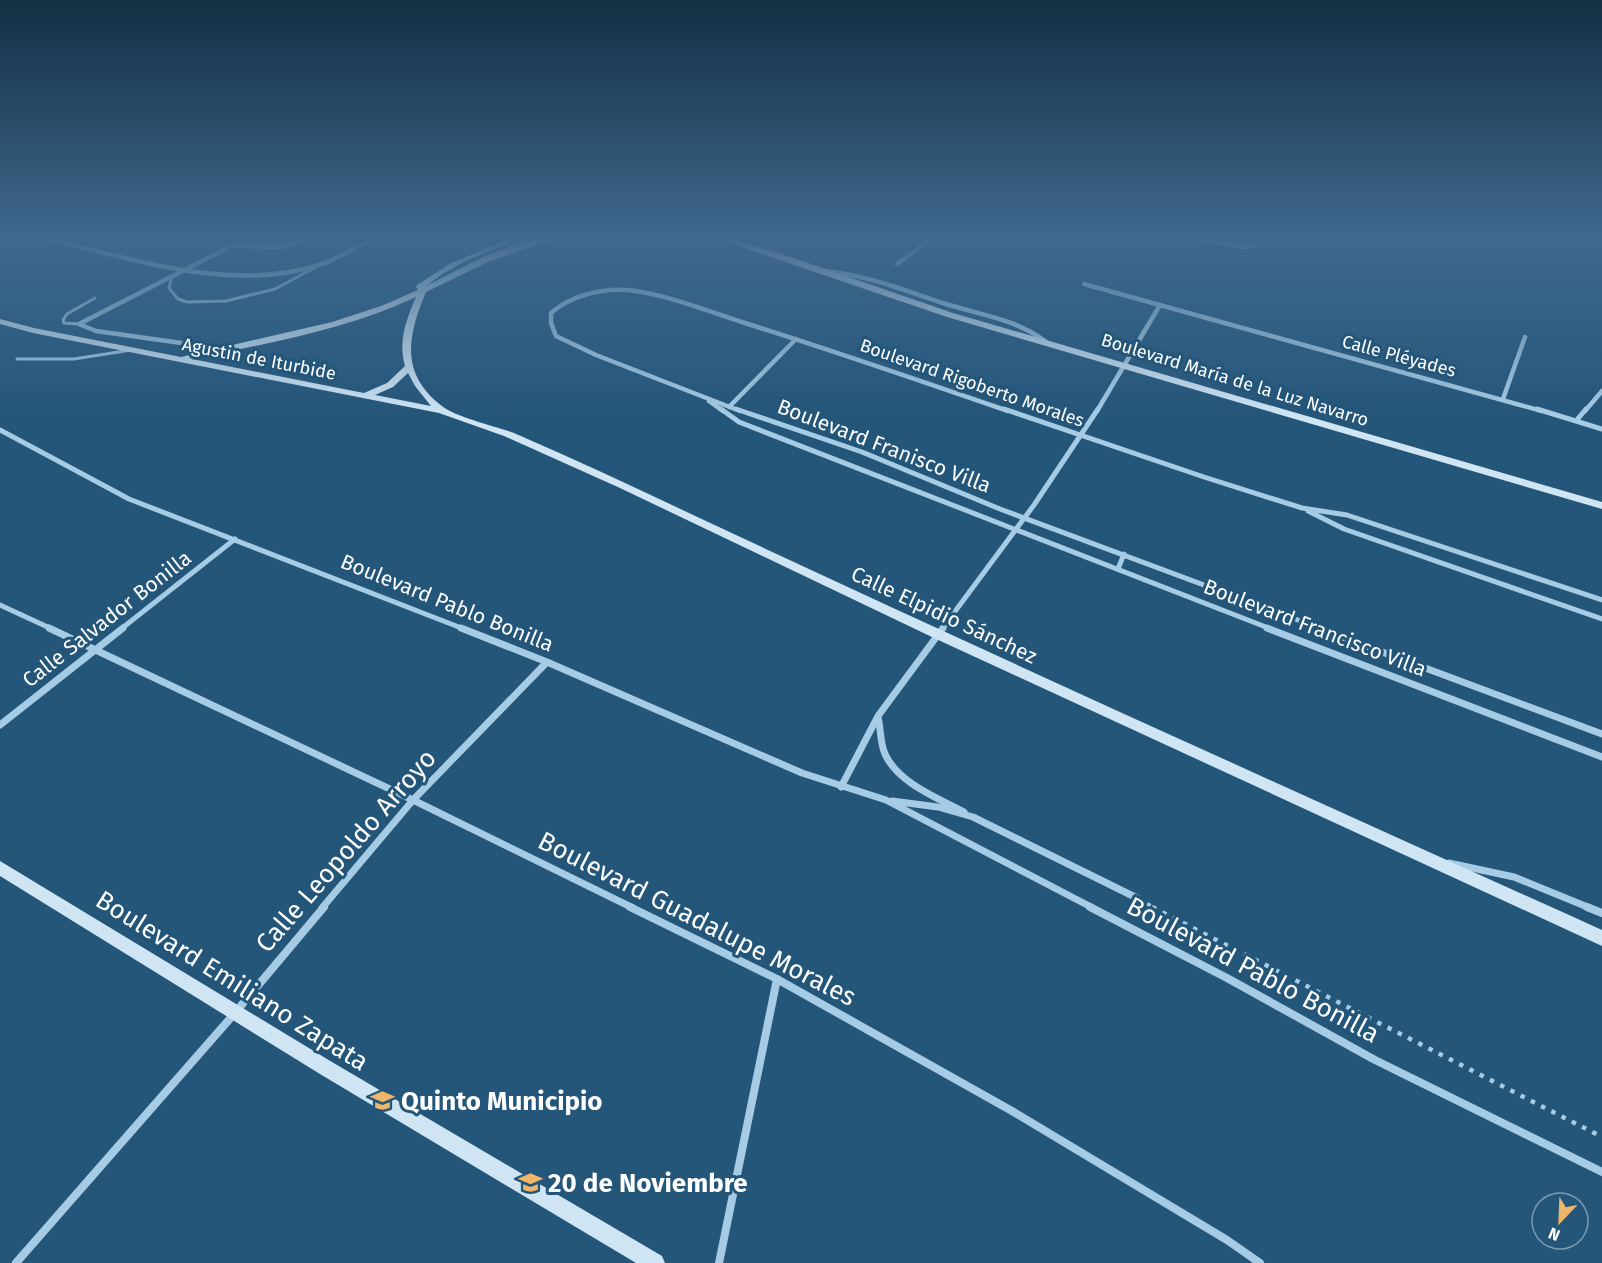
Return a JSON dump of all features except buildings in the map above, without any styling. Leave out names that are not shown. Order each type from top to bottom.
[{"type":"street","points":[[131,298],[79,324],[80,327],[224,349]]},
{"type":"street","points":[[177,359],[338,323],[404,298]]},
{"type":"street","points":[[419,298],[407,331],[409,367],[425,397],[441,411]]},
{"type":"street","name":"Boulevard Rigoberto Morales","points":[[577,298],[562,303],[551,313],[551,323],[556,336],[596,355],[708,400]]},
{"type":"street","name":"Boulevard Rigoberto Morales","points":[[663,298],[796,339],[1302,508],[1344,529],[1602,619]]},
{"type":"street","name":"Boulevard María de la Luz Navarro","points":[[901,298],[948,314],[1602,506]]},
{"type":"street","name":"Calle Pléyades","points":[[1134,298],[1503,399],[1602,429]]},
{"type":"street","points":[[841,788],[878,716],[1026,519],[1127,366],[1160,305]]},
{"type":"street","name":"Agustin de Iturbide","points":[[0,321],[131,350],[441,411]]},
{"type":"street","points":[[1503,399],[1525,337]]},
{"type":"street","points":[[723,412],[796,339]]},
{"type":"street","points":[[363,397],[390,385],[409,367]]},
{"type":"street","points":[[1576,421],[1602,391]]},
{"type":"street","name":"Boulevard Franisco Villa","points":[[708,400],[862,452],[1026,519]]},
{"type":"street","name":"Boulevard Francisco Villa","points":[[708,400],[739,422],[1016,533],[1118,569],[1602,757]]},
{"type":"street","name":"Calle Elpidio Sánchez","points":[[441,411],[507,434],[624,486],[938,635],[1602,938]]},
{"type":"street","name":"Boulevard Pablo Bonilla","points":[[0,430],[129,499],[547,662],[841,788],[886,800],[938,807],[974,817],[1137,898]]},
{"type":"street","name":"Boulevard Rigoberto Morales","points":[[1302,508],[1347,515],[1602,600]]},
{"type":"street","name":"Boulevard Francisco Villa","points":[[1026,519],[1602,734]]},
{"type":"street","name":"Calle Salvador Bonilla","points":[[0,725],[235,539]]},
{"type":"street","points":[[1118,569],[1124,554]]},
{"type":"street","name":"Boulevard Guadalupe Morales","points":[[0,605],[413,800],[777,979],[1012,1112],[1227,1240],[1260,1263]]},
{"type":"street","name":"Calle Leopoldo Arroyo","points":[[16,1263],[234,1014],[413,800],[547,662]]},
{"type":"street","points":[[878,716],[885,754],[894,767],[909,781],[974,817]]},
{"type":"street","name":"Boulevard Pablo Bonilla","points":[[886,800],[1207,968],[1365,1054],[1602,1172]]},
{"type":"street","name":"Calle Elpidio Sánchez","points":[[1429,860],[1514,877],[1602,913]]},
{"type":"street","name":"Boulevard Emiliano Zapata","points":[[0,868],[439,1138],[655,1263]]},
{"type":"street","points":[[718,1263],[777,979]]},
{"type":"lane","points":[[79,324],[64,323],[63,320],[67,314],[95,298]]},
{"type":"lane","points":[[176,298],[195,302],[235,298]]},
{"type":"lane","points":[[18,359],[55,362],[87,359],[131,350]]},
{"type":"path","name":"Boulevard Pablo Bonilla","points":[[1137,898],[1602,1137]]},
{"type":"place","name":"Quinto Municipio","points":[[383,1101]]},
{"type":"place","name":"20 de Noviembre","points":[[530,1183]]}]
